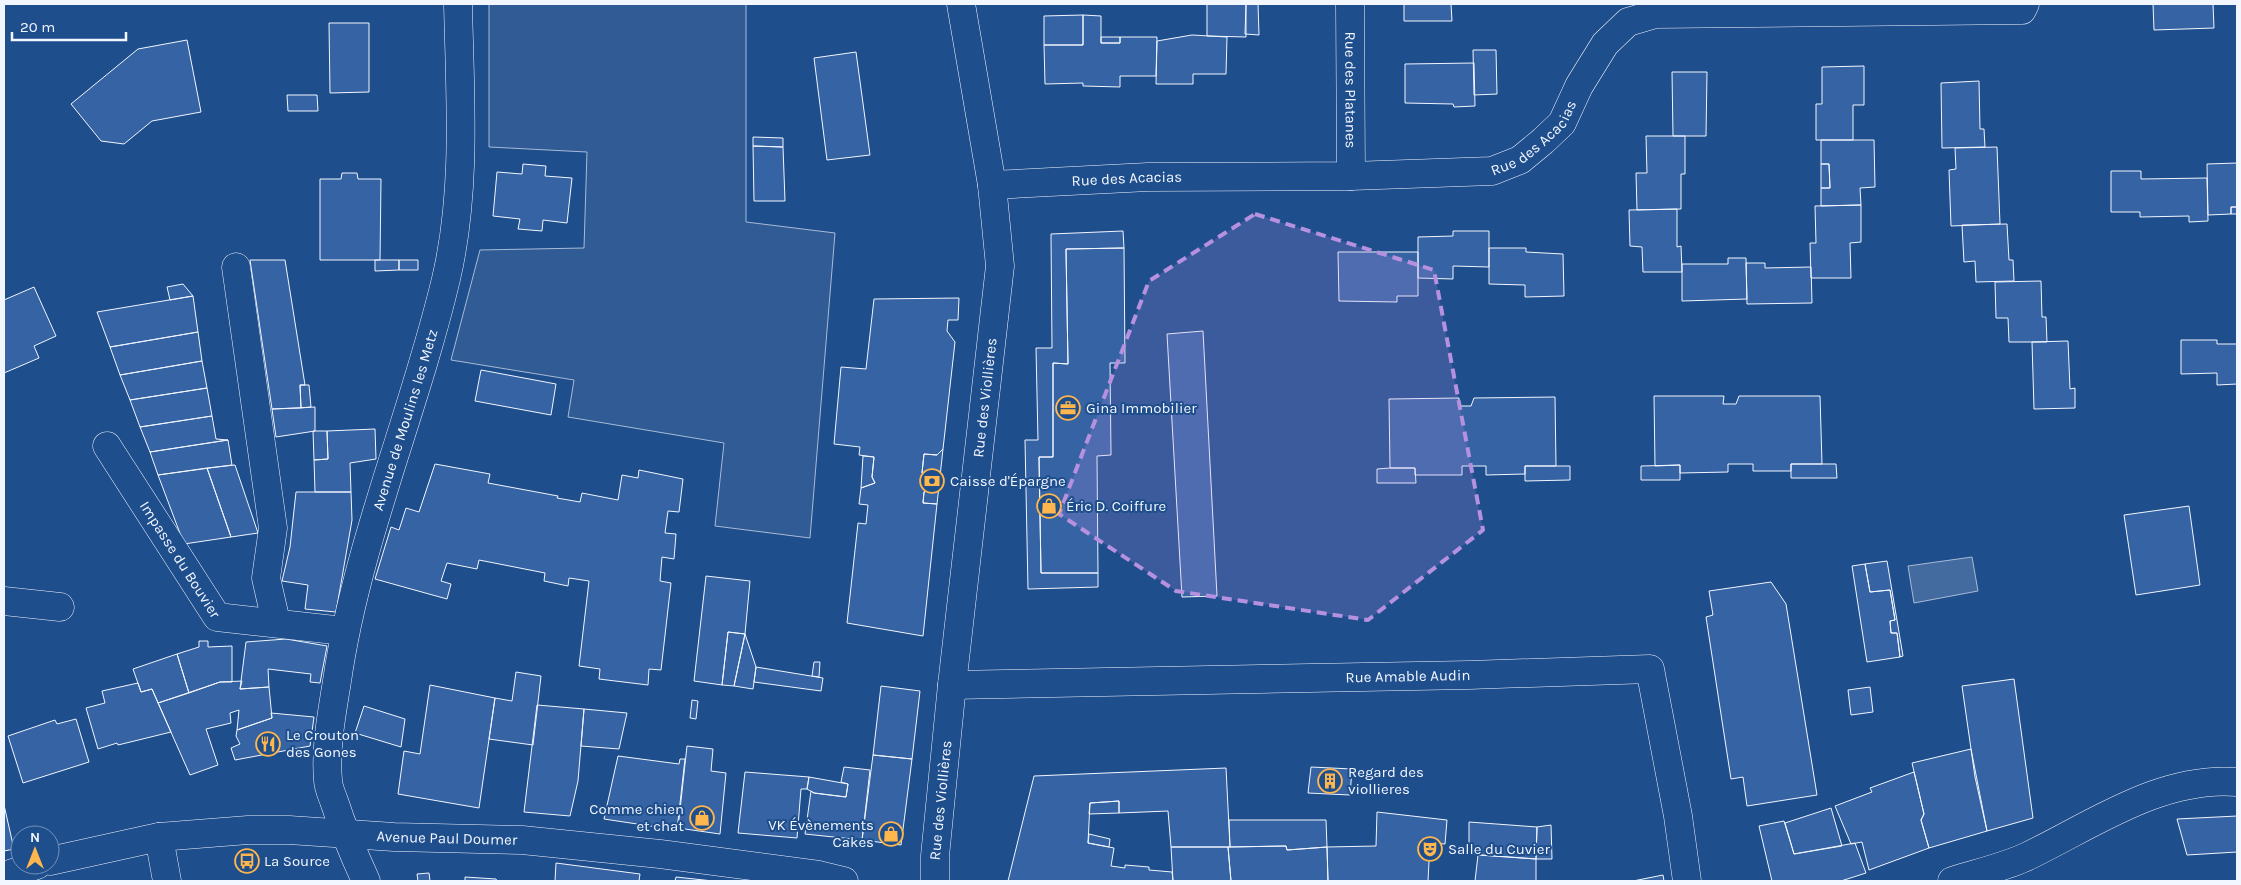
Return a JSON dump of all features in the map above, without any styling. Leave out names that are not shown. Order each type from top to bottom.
[{"type":"street","name":"Avenue de Moulins les Metz","points":[[366,881],[344,832],[328,781],[329,729],[344,631],[378,504],[426,353],[447,277],[458,203],[461,116],[458,4]]},
{"type":"street","name":"Rue des Viollières","points":[[935,881],[952,685],[1000,266],[992,185],[961,4]]},
{"type":"street","name":"Rue des Platanes","points":[[1350,4],[1351,176]]},
{"type":"street","name":"Rue des Acacias","points":[[992,185],[1148,177],[1351,176],[1492,170],[1520,160],[1562,122],[1579,86],[1605,44],[1628,22],[1655,14],[2022,10],[2024,4]]},
{"type":"street","points":[[236,267],[273,528],[266,578],[276,622]]},
{"type":"street","name":"Impasse du Bouvier","points":[[107,446],[217,617],[344,631]]},
{"type":"street","points":[[4,601],[60,607]]},
{"type":"street","name":"Rue Amable Audin","points":[[952,685],[1441,676],[1650,669],[1678,816],[1687,881]]},
{"type":"street","points":[[1952,881],[2026,857],[2138,800],[2181,787],[2237,782]]},
{"type":"street","name":"Avenue Paul Doumer","points":[[60,859],[159,837],[248,830],[344,832],[394,837],[522,840],[660,854],[819,875],[844,881]]},
{"type":"street","points":[[159,837],[167,881]]},
{"type":"highlighted area","points":[[1255,214],[1434,270],[1483,530],[1368,620],[1176,591],[1059,514],[1149,281]]},
{"type":"shaded area","points":[[489,4],[746,4],[746,222],[835,233],[810,538],[715,526],[724,443],[568,417],[574,380],[451,360],[480,250],[584,248],[587,152],[489,147]]},
{"type":"shaded area","points":[[1972,557],[1978,591],[1914,603],[1908,566]]},
{"type":"building","points":[[1207,4],[1246,4],[1246,37],[1207,36]]},
{"type":"building","points":[[1246,4],[1258,4],[1259,35],[1245,34]]},
{"type":"building","points":[[1404,4],[1451,4],[1452,21],[1404,21]]},
{"type":"building","points":[[2153,4],[2213,4],[2214,28],[2154,30]]},
{"type":"building","points":[[1083,15],[1101,16],[1101,43],[1120,43],[1120,37],[1157,37],[1156,76],[1120,76],[1120,87],[1083,86],[1083,83],[1045,84],[1044,45],[1083,45]]},
{"type":"building","points":[[1083,15],[1083,45],[1044,45],[1044,16]]},
{"type":"building","points":[[329,23],[369,23],[369,92],[330,93]]},
{"type":"building","points":[[1192,35],[1227,37],[1226,74],[1193,74],[1193,84],[1156,84],[1157,41]]},
{"type":"building","points":[[1101,37],[1120,37],[1120,43],[1101,43]]},
{"type":"building","points":[[187,40],[201,112],[152,121],[124,144],[101,141],[71,104],[138,49]]},
{"type":"building","points":[[1473,50],[1496,50],[1497,94],[1474,95]]},
{"type":"building","points":[[856,52],[870,155],[827,160],[814,58]]},
{"type":"building","points":[[1474,63],[1475,106],[1454,107],[1453,104],[1405,103],[1405,64]]},
{"type":"building","points":[[1864,66],[1864,105],[1853,105],[1853,140],[1816,140],[1816,104],[1822,104],[1822,67]]},
{"type":"building","points":[[1672,72],[1707,72],[1706,136],[1673,136]]},
{"type":"building","points":[[1979,81],[1980,129],[1984,129],[1985,147],[1942,148],[1941,83]]},
{"type":"building","points":[[287,95],[317,95],[318,111],[288,111]]},
{"type":"building","points":[[1646,136],[1685,136],[1685,174],[1681,174],[1681,209],[1637,210],[1636,173],[1647,173]]},
{"type":"building","points":[[753,137],[783,138],[783,147],[753,146]]},
{"type":"building","points":[[1821,140],[1874,140],[1875,187],[1860,188],[1861,205],[1821,206],[1821,188],[1830,188],[1829,164],[1821,164]]},
{"type":"building","points":[[753,146],[783,147],[785,201],[754,201]]},
{"type":"building","points":[[1997,147],[2000,224],[1951,226],[1949,170],[1956,169],[1955,148]]},
{"type":"building","points":[[2237,163],[2237,207],[2231,207],[2231,214],[2208,215],[2207,164]]},
{"type":"building","points":[[523,164],[546,166],[545,176],[572,178],[567,223],[543,220],[542,231],[518,229],[520,219],[493,216],[497,172],[522,174]]},
{"type":"building","points":[[1821,164],[1829,164],[1830,188],[1821,188]]},
{"type":"building","points":[[2111,171],[2141,171],[2141,179],[2207,178],[2208,221],[2189,222],[2189,216],[2140,217],[2140,212],[2111,212]]},
{"type":"building","points":[[342,173],[357,173],[358,179],[381,179],[380,260],[320,260],[320,179],[341,179]]},
{"type":"building","points":[[1861,205],[1861,242],[1850,243],[1851,278],[1811,278],[1810,243],[1816,243],[1815,206]]},
{"type":"building","points":[[2231,207],[2237,207],[2237,214],[2231,214]]},
{"type":"building","points":[[1677,209],[1677,247],[1681,246],[1682,272],[1643,272],[1642,247],[1630,246],[1629,210]]},
{"type":"building","points":[[2007,224],[2009,260],[2013,260],[2014,281],[1976,282],[1975,261],[1964,262],[1962,225]]},
{"type":"building","points":[[1123,231],[1124,248],[1066,249],[1068,364],[1053,363],[1053,457],[1039,457],[1041,573],[1098,573],[1098,587],[1028,589],[1025,440],[1038,440],[1036,348],[1052,348],[1051,234]]},
{"type":"building","points":[[1453,231],[1489,231],[1489,267],[1453,266],[1453,279],[1418,278],[1418,237],[1453,236]]},
{"type":"building","points":[[1124,248],[1125,363],[1110,363],[1111,455],[1097,456],[1098,573],[1041,573],[1039,457],[1053,457],[1053,363],[1068,364],[1066,249]]},
{"type":"building","points":[[1489,248],[1526,248],[1526,252],[1563,254],[1564,296],[1525,297],[1525,285],[1489,284]]},
{"type":"building","points":[[1338,252],[1418,252],[1418,296],[1397,296],[1397,302],[1339,301]]},
{"type":"building","points":[[1728,258],[1746,258],[1747,299],[1682,301],[1682,264],[1728,264]]},
{"type":"building","points":[[250,260],[285,260],[305,385],[300,385],[301,408],[272,409]]},
{"type":"building","points":[[375,260],[399,260],[399,270],[375,271]]},
{"type":"building","points":[[399,260],[418,260],[418,270],[399,270]]},
{"type":"building","points":[[1746,263],[1765,263],[1765,268],[1811,267],[1812,303],[1747,304]]},
{"type":"building","points":[[2041,281],[2042,317],[2046,317],[2047,342],[2009,342],[2008,318],[1996,318],[1995,282]]},
{"type":"building","points":[[183,284],[193,296],[170,300],[167,287]]},
{"type":"building","points":[[34,287],[56,336],[34,346],[39,358],[4,373],[4,300]]},
{"type":"building","points":[[193,296],[198,332],[110,347],[97,312]]},
{"type":"building","points":[[959,298],[958,320],[948,320],[947,331],[955,342],[943,449],[937,455],[924,454],[922,473],[932,473],[936,477],[936,482],[934,488],[924,492],[923,503],[937,504],[923,636],[847,623],[858,523],[866,524],[868,505],[859,504],[861,488],[875,483],[872,477],[874,457],[859,455],[860,447],[834,444],[841,367],[866,369],[874,299]]},
{"type":"building","points":[[1203,331],[1217,596],[1182,597],[1167,334]]},
{"type":"building","points":[[198,332],[202,361],[120,375],[110,347]]},
{"type":"building","points":[[2181,340],[2217,340],[2217,344],[2237,344],[2237,384],[2217,385],[2217,373],[2181,374]]},
{"type":"building","points":[[2068,341],[2070,389],[2075,388],[2075,408],[2034,409],[2032,342]]},
{"type":"building","points":[[202,361],[207,388],[130,400],[120,375]]},
{"type":"building","points":[[481,370],[556,384],[551,415],[475,401]]},
{"type":"building","points":[[300,385],[309,385],[311,407],[301,408]]},
{"type":"building","points":[[207,388],[212,416],[140,427],[130,400]]},
{"type":"building","points":[[1654,396],[1724,396],[1723,404],[1736,404],[1739,396],[1820,396],[1822,464],[1791,464],[1791,471],[1753,471],[1753,464],[1728,464],[1728,472],[1680,473],[1680,465],[1655,466]]},
{"type":"building","points":[[1555,397],[1556,466],[1525,466],[1525,474],[1486,475],[1486,466],[1462,466],[1462,475],[1415,475],[1415,468],[1390,468],[1389,399],[1459,398],[1459,406],[1471,406],[1474,398]]},
{"type":"building","points":[[315,407],[315,431],[276,437],[272,409]]},
{"type":"building","points":[[212,416],[216,439],[228,440],[150,452],[140,427]]},
{"type":"building","points":[[375,429],[376,459],[350,463],[351,492],[315,492],[314,460],[328,459],[327,431]]},
{"type":"building","points":[[313,431],[327,431],[328,459],[314,460]]},
{"type":"building","points":[[228,440],[232,465],[158,475],[150,452]]},
{"type":"building","points":[[943,449],[937,504],[923,503],[924,492],[934,488],[936,482],[936,477],[932,473],[922,473],[924,454],[937,455]]},
{"type":"building","points":[[863,456],[874,457],[872,477],[875,483],[861,488]]},
{"type":"building","points":[[435,464],[490,474],[488,483],[580,502],[582,493],[618,500],[622,475],[638,478],[639,470],[683,479],[679,512],[668,511],[665,533],[676,534],[674,559],[662,557],[660,581],[671,583],[661,670],[649,669],[648,685],[599,679],[600,669],[579,666],[589,581],[569,578],[568,586],[544,581],[545,573],[479,560],[477,569],[447,563],[441,581],[451,584],[447,599],[375,579],[391,527],[399,530],[406,508],[419,512]]},
{"type":"building","points":[[1791,464],[1836,464],[1837,478],[1791,478]]},
{"type":"building","points":[[235,465],[258,533],[231,537],[207,468]]},
{"type":"building","points":[[1680,465],[1680,480],[1641,480],[1641,466]]},
{"type":"building","points":[[1525,466],[1570,466],[1570,480],[1525,481]]},
{"type":"building","points":[[207,468],[231,537],[184,544],[158,475]]},
{"type":"building","points":[[1415,468],[1416,483],[1377,483],[1377,469]]},
{"type":"building","points":[[296,492],[351,492],[352,520],[336,612],[305,609],[308,585],[282,581],[290,547]]},
{"type":"building","points":[[2189,506],[2200,585],[2136,595],[2124,515]]},
{"type":"building","points":[[1887,561],[1903,656],[1900,657],[1897,633],[1891,633],[1890,621],[1895,620],[1890,590],[1870,592],[1865,564]]},
{"type":"building","points":[[1865,564],[1870,592],[1890,590],[1895,620],[1890,621],[1891,633],[1897,633],[1900,657],[1867,662],[1852,566]]},
{"type":"building","points":[[706,576],[750,581],[745,634],[728,632],[722,685],[694,681]]},
{"type":"building","points":[[1771,582],[1786,604],[1817,795],[1747,806],[1743,777],[1731,779],[1706,617],[1713,615],[1709,591]]},
{"type":"building","points":[[728,632],[745,634],[734,686],[722,685]]},
{"type":"building","points":[[745,634],[756,667],[753,689],[734,686]]},
{"type":"building","points":[[286,639],[327,646],[320,683],[310,682],[311,674],[268,669],[269,687],[240,689],[246,642]]},
{"type":"building","points":[[199,641],[208,641],[208,647],[232,646],[232,682],[220,682],[189,693],[177,654],[199,647]]},
{"type":"building","points":[[177,654],[189,693],[158,703],[152,689],[141,692],[133,669]]},
{"type":"building","points":[[814,662],[820,662],[819,677],[812,676]]},
{"type":"building","points":[[756,667],[823,678],[821,691],[754,682]]},
{"type":"building","points":[[516,672],[541,676],[533,745],[489,739],[495,698],[512,701]]},
{"type":"building","points":[[2014,679],[2033,818],[1987,831],[1975,777],[1962,686]]},
{"type":"building","points":[[242,681],[240,689],[269,687],[272,718],[237,730],[239,710],[230,713],[231,723],[206,729],[218,765],[190,775],[158,703],[220,682]]},
{"type":"building","points":[[138,683],[141,692],[152,689],[171,732],[118,745],[117,743],[98,749],[86,708],[105,703],[102,691]]},
{"type":"building","points":[[430,685],[495,698],[479,808],[398,794],[404,751],[420,754]]},
{"type":"building","points":[[881,686],[920,691],[912,759],[873,755]]},
{"type":"building","points":[[1870,687],[1873,712],[1851,715],[1848,690]]},
{"type":"building","points":[[692,700],[698,701],[696,719],[690,718]]},
{"type":"building","points":[[537,705],[584,709],[578,781],[570,816],[524,812]]},
{"type":"building","points":[[364,706],[405,719],[401,747],[355,733]]},
{"type":"building","points":[[584,709],[627,713],[619,749],[581,746]]},
{"type":"building","points":[[271,713],[314,717],[310,746],[235,760],[231,748],[240,744],[236,736],[237,730],[272,718]]},
{"type":"building","points":[[76,719],[89,762],[23,783],[8,736],[55,720],[57,724]]},
{"type":"building","points":[[687,746],[713,749],[711,771],[726,773],[720,834],[678,828]]},
{"type":"building","points":[[1971,749],[1987,831],[1929,848],[1921,820],[1924,814],[1912,763]]},
{"type":"building","points":[[873,755],[912,759],[901,845],[862,840]]},
{"type":"building","points":[[618,756],[679,764],[680,759],[685,759],[677,830],[604,819]]},
{"type":"building","points":[[844,767],[870,770],[862,840],[805,834],[811,791],[846,797],[848,784],[841,782]]},
{"type":"building","name":"Regard des viollieres","points":[[1311,767],[1352,769],[1350,795],[1308,793]]},
{"type":"building","points":[[1226,768],[1230,847],[1171,847],[1168,811],[1119,813],[1119,801],[1090,803],[1088,843],[1114,848],[1111,866],[1125,868],[1125,865],[1149,867],[1149,870],[1172,872],[1173,881],[1008,881],[1034,776]]},
{"type":"building","points":[[745,772],[809,777],[807,789],[801,789],[797,838],[738,833]]},
{"type":"building","points":[[1914,772],[1924,814],[1921,820],[1929,848],[1869,870],[1862,842],[1851,844],[1835,806],[1872,792],[1870,788]]},
{"type":"building","points":[[809,777],[848,784],[846,797],[814,793],[807,789]]},
{"type":"building","points":[[1119,801],[1119,813],[1089,814],[1090,803]]},
{"type":"building","points":[[4,805],[10,831],[10,850],[4,851]]},
{"type":"building","points":[[1831,808],[1842,846],[1794,854],[1785,823]]},
{"type":"building","points":[[1377,812],[1447,820],[1445,844],[1430,843],[1428,881],[1328,881],[1327,847],[1376,846]]},
{"type":"building","points":[[2237,816],[2237,852],[2187,855],[2177,819]]},
{"type":"building","points":[[1229,820],[1326,820],[1327,847],[1287,850],[1286,846],[1230,847]]},
{"type":"building","points":[[1784,821],[1794,854],[1855,843],[1866,873],[1841,881],[1772,881],[1759,826]]},
{"type":"building","points":[[1469,822],[1537,827],[1536,859],[1469,854]]},
{"type":"building","points":[[1551,825],[1552,859],[1536,859],[1537,827]]},
{"type":"building","points":[[1089,834],[1110,839],[1109,847],[1088,843]]},
{"type":"building","points":[[1286,846],[1287,850],[1327,847],[1328,881],[1231,881],[1228,847]]},
{"type":"building","points":[[1171,847],[1228,847],[1231,881],[1173,881]]},
{"type":"building","points":[[1478,855],[1536,859],[1536,881],[1475,881]]},
{"type":"building","points":[[556,863],[640,874],[639,881],[555,881]]},
{"type":"building","points":[[429,873],[430,881],[418,881],[417,874]]},
{"type":"building","points":[[1663,875],[1664,881],[1633,881]]},
{"type":"building","points":[[465,877],[496,879],[497,881],[465,881]]},
{"type":"building","points":[[676,877],[713,881],[675,881]]},
{"type":"place","name":"Gina Immobilier","points":[[1068,408]]},
{"type":"place","name":"Caisse d'Épargne","points":[[932,481]]},
{"type":"place","name":"Éric D. Coiffure","points":[[1049,506]]},
{"type":"place","name":"Le Crouton des Gones","points":[[268,744]]},
{"type":"place","name":"Regard des viollieres","points":[[1330,781]]},
{"type":"place","name":"Comme chien et chat","points":[[702,818]]},
{"type":"place","name":"VK Évènements Cakes","points":[[891,834]]},
{"type":"place","name":"Salle du Cuvier","points":[[1430,849]]},
{"type":"place","name":"La Source","points":[[247,861]]}]
